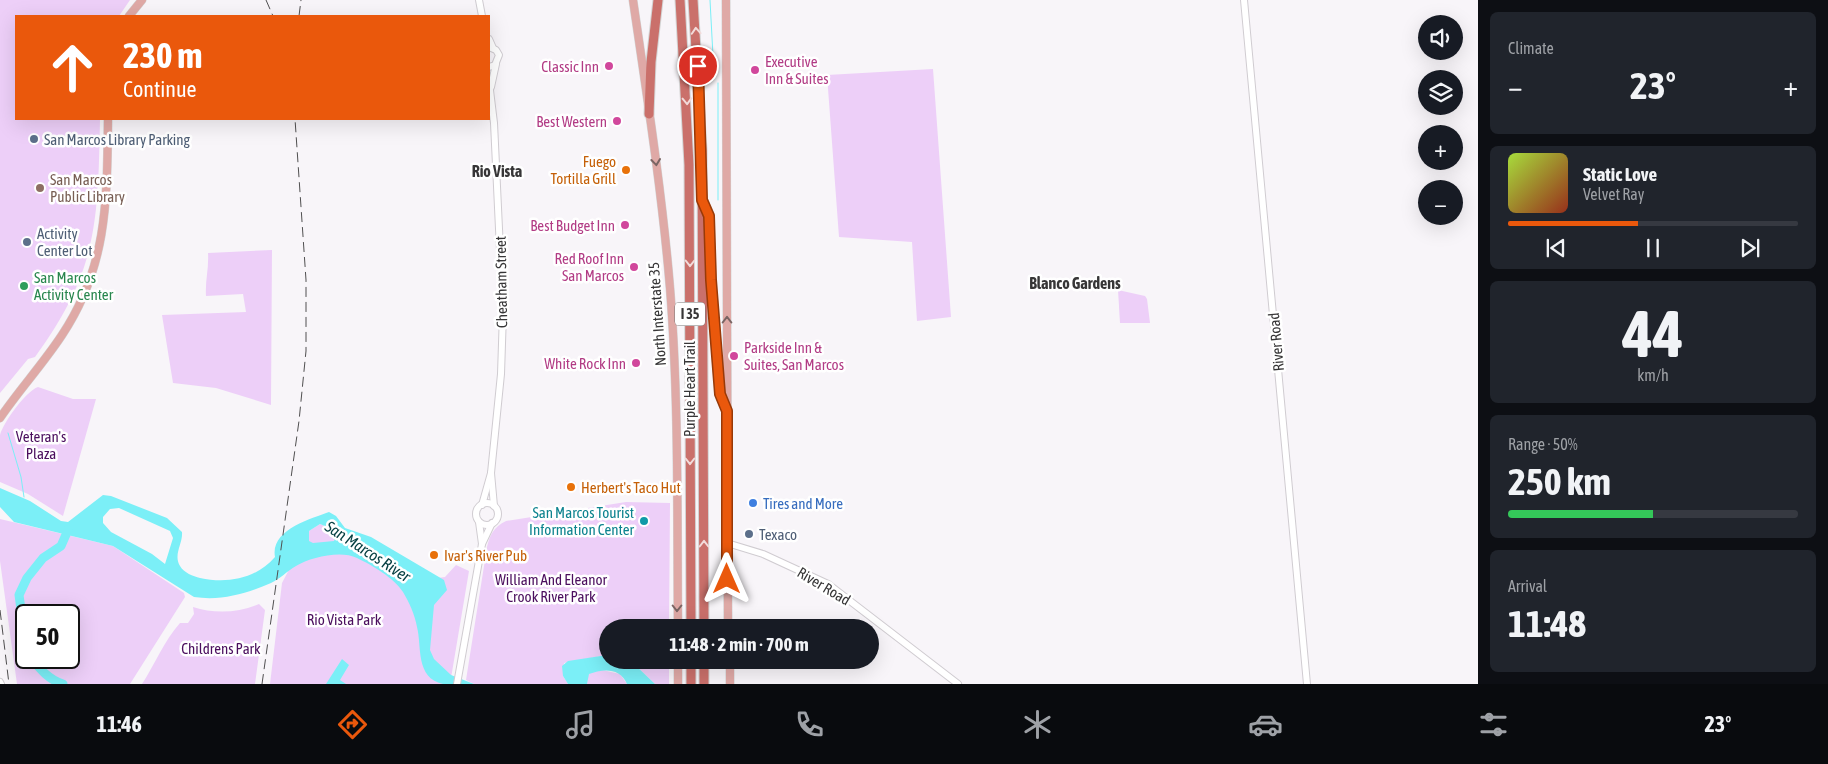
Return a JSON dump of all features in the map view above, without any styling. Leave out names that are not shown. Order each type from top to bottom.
[{"type":"highway","points":[[649,114],[651,62],[658,0]]},
{"type":"highway","name":"Purple Heart Trail","points":[[680,0],[689,157],[690,619]]},
{"type":"highway","name":"Purple Heart Trail","points":[[693,0],[702,200],[704,619]]},
{"type":"highway","points":[[702,200],[709,216],[711,280],[720,394],[727,411]]},
{"type":"main road","points":[[130,15],[142,0]]},
{"type":"main road","name":"North Interstate 35","points":[[633,0],[666,248],[675,372],[678,619]]},
{"type":"main road","points":[[726,0],[728,619]]},
{"type":"main road","points":[[0,418],[61,336],[86,292],[100,250],[105,219],[108,120]]},
{"type":"main road","points":[[678,669],[678,684]]},
{"type":"main road","points":[[730,669],[730,684]]},
{"type":"street","points":[[479,0],[482,15]]},
{"type":"street","name":"River Road","points":[[1244,0],[1307,684]]},
{"type":"street","points":[[490,67],[496,64],[499,55],[491,48]]},
{"type":"street","name":"Cheatham Street","points":[[491,91],[496,64]]},
{"type":"street","name":"Cheatham Street","points":[[482,505],[491,473],[501,374],[503,313],[490,86]]},
{"type":"street","name":"Cheatham Street","points":[[491,473],[494,506]]},
{"type":"street","points":[[457,684],[482,544],[497,516],[494,506],[488,504],[482,505],[476,513],[482,544]]},
{"type":"street","points":[[479,522],[486,525],[492,523]]},
{"type":"street","name":"River Road","points":[[727,543],[763,554],[828,584],[958,684]]},
{"type":"green space","points":[[0,0],[130,0],[120,15],[15,15],[15,120],[100,120],[98,187],[90,244],[83,271],[71,298],[56,326],[35,357],[28,359],[0,393]]},
{"type":"green space","points":[[933,69],[951,317],[917,321],[912,242],[839,237],[827,75]]},
{"type":"green space","points":[[272,250],[271,405],[216,388],[173,383],[162,315],[246,312],[243,294],[206,296],[208,253]]},
{"type":"green space","points":[[1118,290],[1145,296],[1150,323],[1120,323]]},
{"type":"green space","name":"Veteran's Plaza","points":[[38,387],[73,399],[96,399],[63,516],[28,494],[0,482],[0,435],[2,430],[21,401],[27,394]]},
{"type":"green space","name":"William And Eleanor Crook River Park","points":[[626,502],[670,503],[669,619],[599,619],[599,656],[564,663],[563,676],[568,684],[474,684],[466,680],[487,547],[491,535],[496,528],[506,521]]},
{"type":"green space","points":[[0,519],[113,546],[184,593],[185,597],[130,684],[17,684],[0,561]]},
{"type":"green space","name":"Rio Vista Park","points":[[320,524],[332,529],[405,582],[445,577],[456,565],[469,571],[450,684],[270,684],[282,583],[309,531]]},
{"type":"green space","name":"Childrens Park","points":[[259,604],[265,610],[255,684],[142,684],[174,630],[180,623],[188,623],[194,614],[193,607],[218,612],[235,611]]},
{"type":"green space","points":[[598,669],[620,674],[627,684],[587,684],[588,674]]},
{"type":"green space","points":[[639,669],[669,669],[669,684],[655,684]]},
{"type":"water","name":"San Marcos River","points":[[0,488],[30,501],[61,521],[68,522],[103,495],[111,496],[167,518],[182,532],[178,553],[180,566],[189,574],[210,580],[231,580],[250,575],[259,570],[275,557],[275,548],[285,533],[302,522],[329,512],[336,516],[345,528],[371,537],[444,580],[447,590],[434,605],[430,650],[434,659],[451,675],[474,684],[443,684],[434,681],[428,675],[421,660],[415,618],[403,592],[376,568],[357,558],[343,555],[318,557],[302,563],[274,581],[252,590],[233,596],[214,598],[194,597],[113,546],[14,522],[0,507]],"holes":[[[119,508],[170,531],[173,538],[165,564],[152,554],[111,532],[103,523],[103,517],[110,509]],[[320,524],[332,529],[336,536],[334,541],[313,543],[309,541],[309,531]]]},
{"type":"water","points":[[599,656],[599,669],[639,669],[655,684],[627,684],[620,675],[605,670],[589,674],[587,684],[568,684],[563,676],[562,666],[568,661]]},
{"type":"water","points":[[342,659],[349,665],[340,680],[346,684],[326,684]]},
{"type":"waterway","points":[[710,0],[713,56]]},
{"type":"waterway","points":[[718,83],[718,200]]},
{"type":"waterway","points":[[8,433],[21,477],[24,497]]},
{"type":"waterway","points":[[20,604],[19,595],[27,578],[43,558],[61,546],[68,530]]},
{"type":"waterway","points":[[40,669],[49,677],[63,684]]},
{"type":"railway","points":[[266,0],[273,15]]},
{"type":"railway","points":[[299,15],[301,0]]},
{"type":"railway","points":[[262,684],[299,421],[306,351],[306,280],[295,120]]},
{"type":"railway","points":[[0,610],[9,684]]},
{"type":"place","name":"Classic Inn","points":[[609,66]]},
{"type":"place","name":"Executive Inn & Suites","points":[[755,70]]},
{"type":"place","name":"Best Western","points":[[617,121]]},
{"type":"place","name":"San Marcos Library Parking","points":[[34,139]]},
{"type":"place","name":"Fuego Tortilla Grill","points":[[626,170]]},
{"type":"place","name":"San Marcos Public Library","points":[[40,188]]},
{"type":"place","name":"Best Budget Inn","points":[[625,225]]},
{"type":"place","name":"Activity Center Lot","points":[[27,242]]},
{"type":"place","name":"Red Roof Inn San Marcos","points":[[634,267]]},
{"type":"place","name":"San Marcos Activity Center","points":[[24,286]]},
{"type":"place","name":"Parkside Inn & Suites, San Marcos","points":[[734,356]]},
{"type":"place","name":"White Rock Inn","points":[[636,363]]},
{"type":"place","name":"Herbert's Taco Hut","points":[[571,487]]},
{"type":"place","name":"Tires and More","points":[[753,503]]},
{"type":"place","name":"San Marcos Tourist Information Center","points":[[644,521]]},
{"type":"place","name":"Texaco","points":[[749,534]]},
{"type":"place","name":"Ivar's River Pub","points":[[434,555]]},
{"type":"district","name":"Rio Vista","points":[[497,171]]},
{"type":"district","name":"Blanco Gardens","points":[[1075,283]]},
{"type":"route","points":[[698,66],[702,200],[709,216],[711,280],[720,394],[727,411],[727,579]]}]
